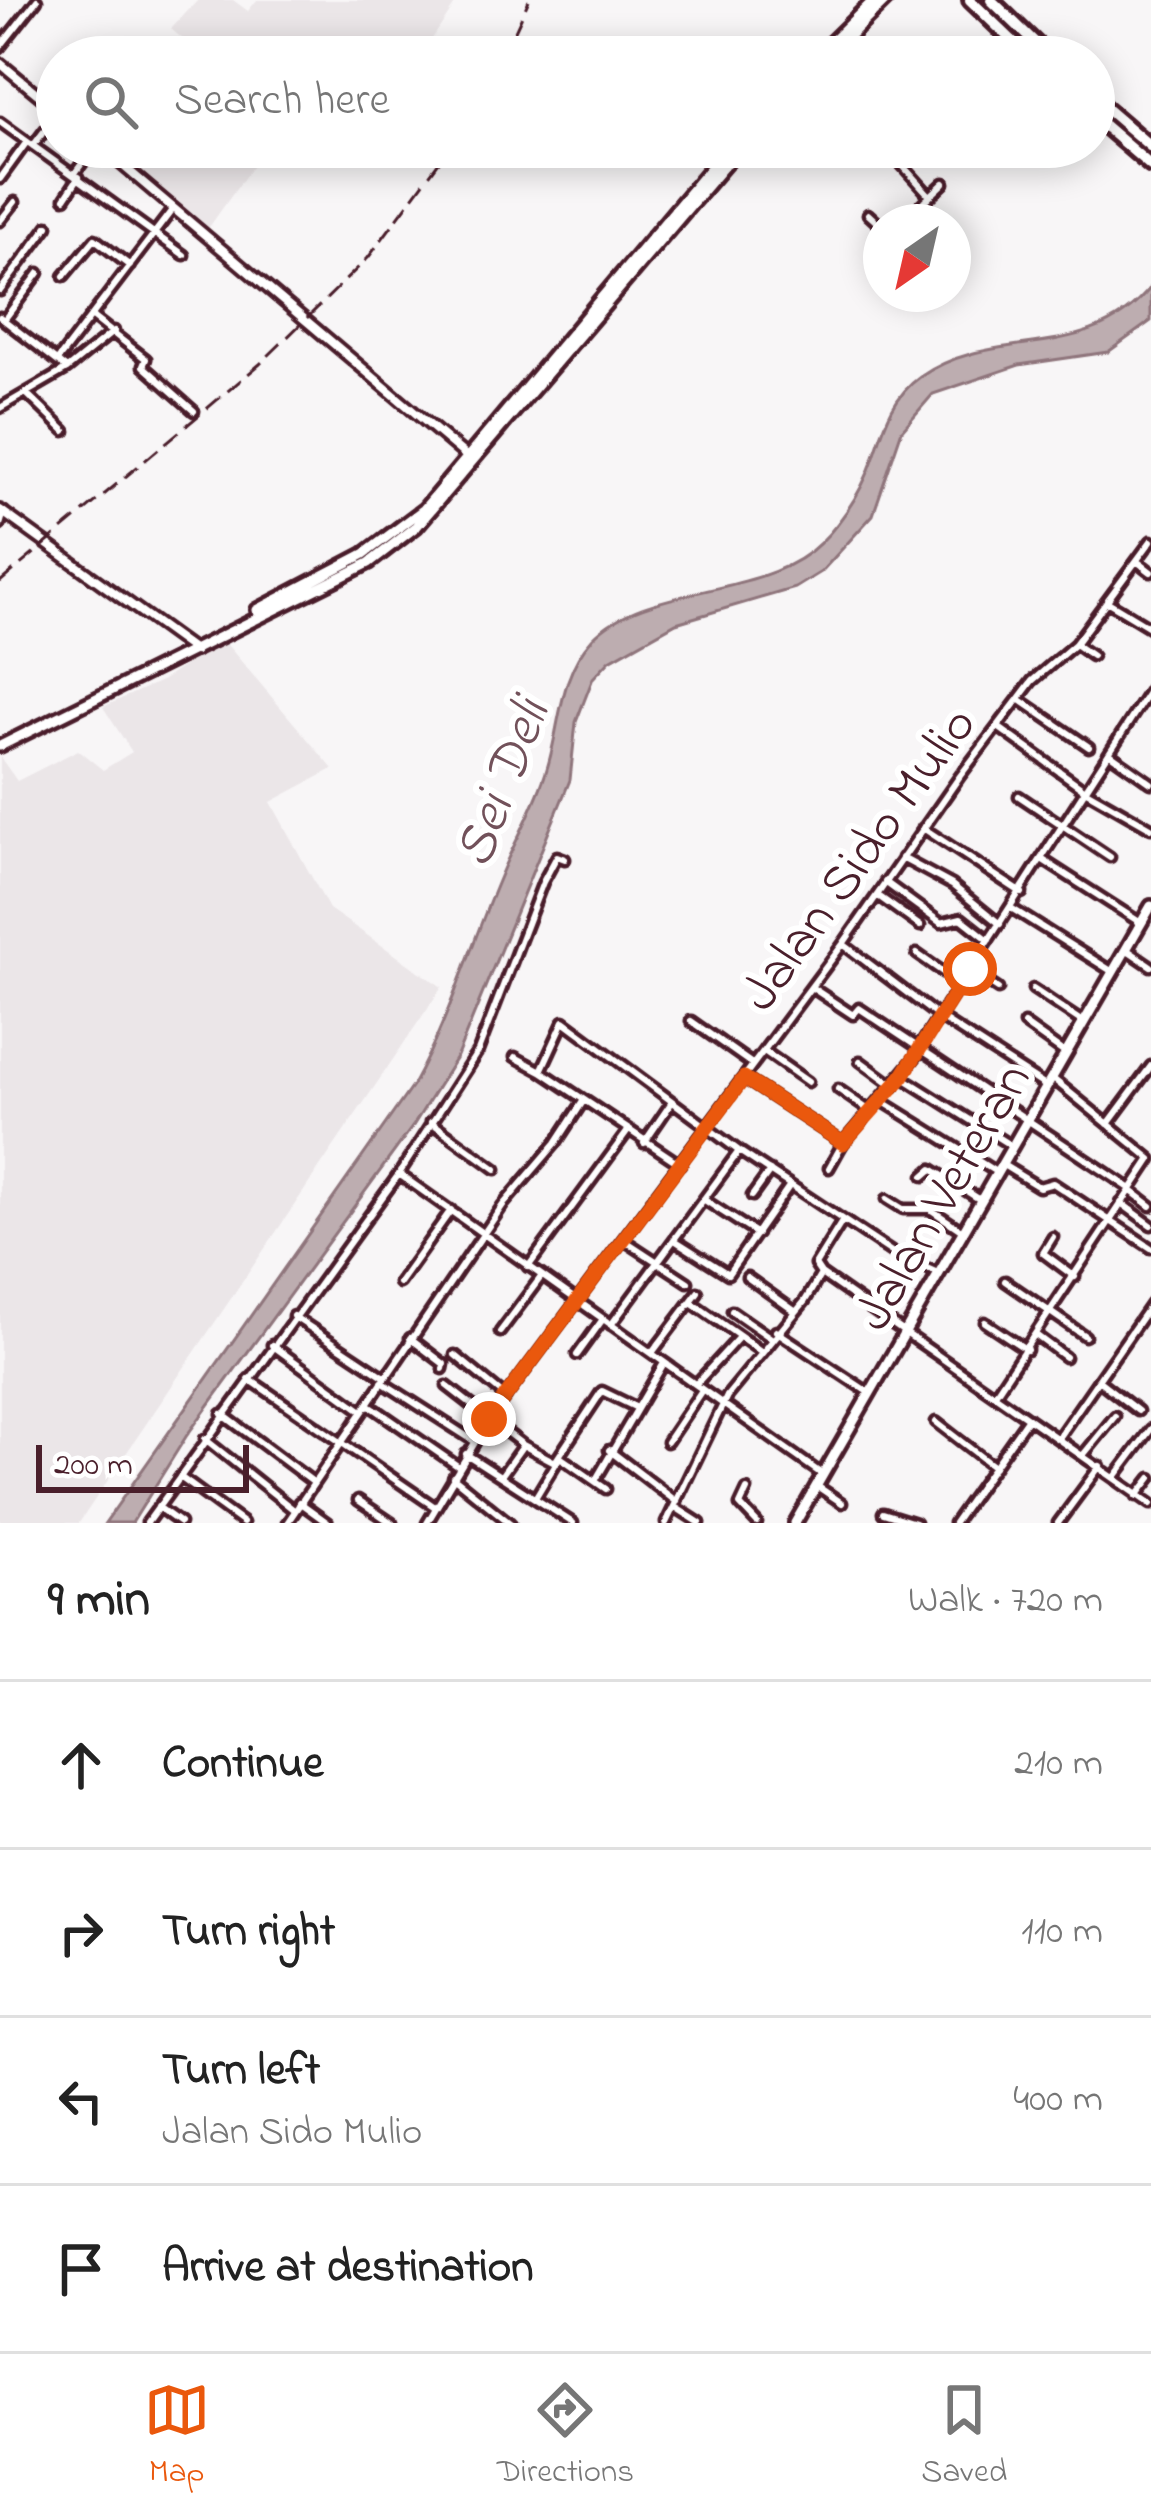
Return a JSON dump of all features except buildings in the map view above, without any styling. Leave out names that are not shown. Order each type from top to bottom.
[{"type":"highway","points":[[970,0],[1007,36]]},
{"type":"highway","points":[[991,0],[1028,36]]},
{"type":"highway","points":[[1115,116],[1151,147]]},
{"type":"highway","points":[[1115,135],[1151,166]]},
{"type":"main road","points":[[837,36],[874,0]]},
{"type":"main road","points":[[849,36],[886,0]]},
{"type":"main road","points":[[473,460],[711,168]]},
{"type":"main road","points":[[0,742],[194,648],[392,537],[473,460],[722,168]]},
{"type":"main road","name":"Jalan Veteran","points":[[795,1523],[1151,906]]},
{"type":"street","points":[[0,47],[37,0]]},
{"type":"street","points":[[0,63],[36,94]]},
{"type":"street","points":[[0,122],[36,148]]},
{"type":"street","points":[[0,178],[36,137]]},
{"type":"street","points":[[66,168],[184,255]]},
{"type":"street","points":[[64,198],[82,168]]},
{"type":"street","points":[[123,168],[473,460]]},
{"type":"street","points":[[905,168],[930,196]]},
{"type":"street","points":[[922,204],[944,183]]},
{"type":"street","points":[[0,221],[15,202]]},
{"type":"street","points":[[57,361],[172,210]]},
{"type":"street","points":[[0,291],[48,226]]},
{"type":"street","points":[[64,276],[94,239],[130,266]]},
{"type":"street","points":[[38,273],[2,319],[68,370]]},
{"type":"street","points":[[92,316],[146,358],[146,369],[194,411]]},
{"type":"street","points":[[0,408],[68,370],[114,332]]},
{"type":"street","points":[[27,394],[65,431]]},
{"type":"street","points":[[0,525],[2,511],[194,648]]},
{"type":"street","name":"Jalan Sido Mulio","points":[[427,1523],[489,1419],[843,944],[923,828],[1019,699],[1075,644],[1151,541]]},
{"type":"street","points":[[1138,562],[1151,572]]},
{"type":"street","points":[[1108,602],[1151,628]]},
{"type":"street","points":[[1075,644],[1092,656]]},
{"type":"street","points":[[830,1168],[843,1143],[902,1077],[1151,688]]},
{"type":"street","points":[[1019,699],[1089,747]]},
{"type":"street","points":[[998,728],[1088,792],[1151,828]]},
{"type":"street","points":[[1109,754],[1151,783]]},
{"type":"street","points":[[1019,796],[1110,857]]},
{"type":"street","points":[[923,828],[1022,893]]},
{"type":"street","points":[[147,1523],[399,1174],[478,1051],[544,882],[557,856],[565,859]]},
{"type":"street","points":[[902,858],[952,885],[1000,924]]},
{"type":"street","points":[[1043,860],[1141,923]]},
{"type":"street","points":[[885,882],[940,923],[961,918],[989,940]]},
{"type":"street","points":[[877,895],[920,926]]},
{"type":"street","points":[[1011,908],[1113,972]]},
{"type":"street","points":[[843,944],[940,1016],[1050,1083],[1151,1159],[1028,1350],[994,1394]]},
{"type":"street","points":[[1126,950],[1151,966]]},
{"type":"street","points":[[917,954],[960,984]]},
{"type":"street","points":[[970,970],[998,989]]},
{"type":"street","points":[[811,987],[853,1016],[859,1008],[1151,1206]]},
{"type":"street","points":[[1033,989],[1084,1023]]},
{"type":"street","points":[[541,1071],[564,1022],[739,1151],[897,1256],[912,1258],[940,1274]]},
{"type":"street","points":[[691,1022],[753,1065]]},
{"type":"street","points":[[1024,1024],[1066,1054]]},
{"type":"street","points":[[764,1051],[808,1082]]},
{"type":"street","points":[[514,1057],[680,1164]]},
{"type":"street","points":[[860,1061],[894,1086]]},
{"type":"street","points":[[1108,1124],[1148,1078],[1151,1066]]},
{"type":"street","points":[[902,1077],[1012,1148]]},
{"type":"street","points":[[744,1078],[843,1143]]},
{"type":"street","points":[[838,1089],[870,1111]]},
{"type":"street","points":[[290,1517],[410,1338],[584,1100]]},
{"type":"street","points":[[644,1143],[673,1101]]},
{"type":"street","points":[[882,1101],[1000,1169],[1039,1187],[1053,1183],[1151,1248]]},
{"type":"street","points":[[431,1122],[496,1169]]},
{"type":"street","points":[[528,1267],[628,1131]]},
{"type":"street","points":[[611,1325],[739,1151]]},
{"type":"street","points":[[924,1176],[932,1169],[982,1201]]},
{"type":"street","points":[[752,1196],[770,1171]]},
{"type":"street","points":[[399,1174],[824,1474]]},
{"type":"street","points":[[676,1241],[728,1274],[790,1185]]},
{"type":"street","points":[[887,1199],[903,1209],[929,1209],[964,1232]]},
{"type":"street","points":[[706,1201],[757,1234]]},
{"type":"street","points":[[1121,1203],[1151,1225]]},
{"type":"street","points":[[399,1283],[451,1210]]},
{"type":"street","points":[[843,1220],[815,1265],[821,1274],[1151,1504]]},
{"type":"street","points":[[1053,1237],[1043,1253],[1075,1276]]},
{"type":"street","points":[[624,1240],[688,1282]]},
{"type":"street","points":[[666,1523],[723,1405],[821,1274]]},
{"type":"street","points":[[500,1332],[541,1277]]},
{"type":"street","points":[[747,1277],[796,1312]]},
{"type":"street","points":[[1005,1281],[1085,1336]]},
{"type":"street","points":[[652,1353],[698,1292]]},
{"type":"street","points":[[691,1302],[763,1352]]},
{"type":"street","points":[[1058,1438],[1150,1308]]},
{"type":"street","points":[[733,1310],[871,1394]]},
{"type":"street","points":[[293,1316],[474,1442]]},
{"type":"street","points":[[577,1355],[603,1319]]},
{"type":"street","points":[[985,1322],[1028,1350]]},
{"type":"street","points":[[667,1442],[699,1387],[739,1336]]},
{"type":"street","points":[[1037,1336],[1065,1357]]},
{"type":"street","points":[[410,1338],[444,1364],[443,1369]]},
{"type":"street","points":[[272,1345],[458,1467]]},
{"type":"street","points":[[455,1354],[506,1397]]},
{"type":"street","points":[[595,1481],[664,1363]]},
{"type":"street","points":[[249,1378],[435,1507]]},
{"type":"street","points":[[1097,1380],[1138,1412]]},
{"type":"street","points":[[447,1386],[523,1445],[559,1458],[606,1489]]},
{"type":"street","points":[[535,1498],[602,1391],[635,1407]]},
{"type":"street","points":[[222,1414],[314,1483]]},
{"type":"street","points":[[1084,1454],[1115,1416]]},
{"type":"street","points":[[954,1523],[1028,1418]]},
{"type":"street","points":[[936,1422],[995,1468]]},
{"type":"street","points":[[1115,1478],[1151,1429]]},
{"type":"street","points":[[205,1439],[300,1523]]},
{"type":"street","points":[[501,1476],[523,1445]]},
{"type":"street","points":[[609,1450],[700,1523]]},
{"type":"street","points":[[466,1454],[573,1523]]},
{"type":"street","points":[[1058,1523],[1100,1466]]},
{"type":"street","points":[[180,1477],[243,1523]]},
{"type":"street","points":[[453,1477],[510,1523]]},
{"type":"street","points":[[1137,1496],[1151,1478]]},
{"type":"street","points":[[817,1486],[842,1503]]},
{"type":"street","points":[[747,1490],[740,1505],[757,1523]]},
{"type":"street","points":[[358,1499],[392,1523]]},
{"type":"street","points":[[299,1502],[328,1523]]},
{"type":"street","points":[[158,1508],[180,1523]]},
{"type":"street","points":[[883,1514],[915,1523]]},
{"type":"shaded area","points":[[198,0],[233,0],[248,11],[257,0],[458,0],[434,36],[179,36],[171,29]]},
{"type":"shaded area","points":[[136,168],[251,168],[207,230]]},
{"type":"shaded area","points":[[1151,287],[1151,321],[1108,352],[1019,365],[933,394],[902,430],[873,515],[821,572],[795,588],[676,623],[610,660],[593,678],[576,722],[570,780],[457,1056],[413,1126],[187,1435],[132,1523],[105,1523],[413,1085],[541,787],[566,687],[592,639],[639,609],[758,577],[810,552],[854,499],[895,405],[920,377],[979,352],[1070,337],[1098,327],[1126,312]]},
{"type":"shaded area","points":[[223,640],[333,769],[271,802],[329,909],[442,987],[79,1523],[0,1523],[0,757],[17,781],[78,750],[103,770],[132,752],[103,707],[163,680]]},
{"type":"railway","points":[[513,36],[529,0]]},
{"type":"railway","points":[[0,582],[260,364],[368,258],[434,168]]},
{"type":"route","points":[[489,1419],[744,1078],[843,1143],[863,1115],[902,1077],[970,969]]},
{"type":"water label","name":"Sei Deli","points":[[499,782]]}]
